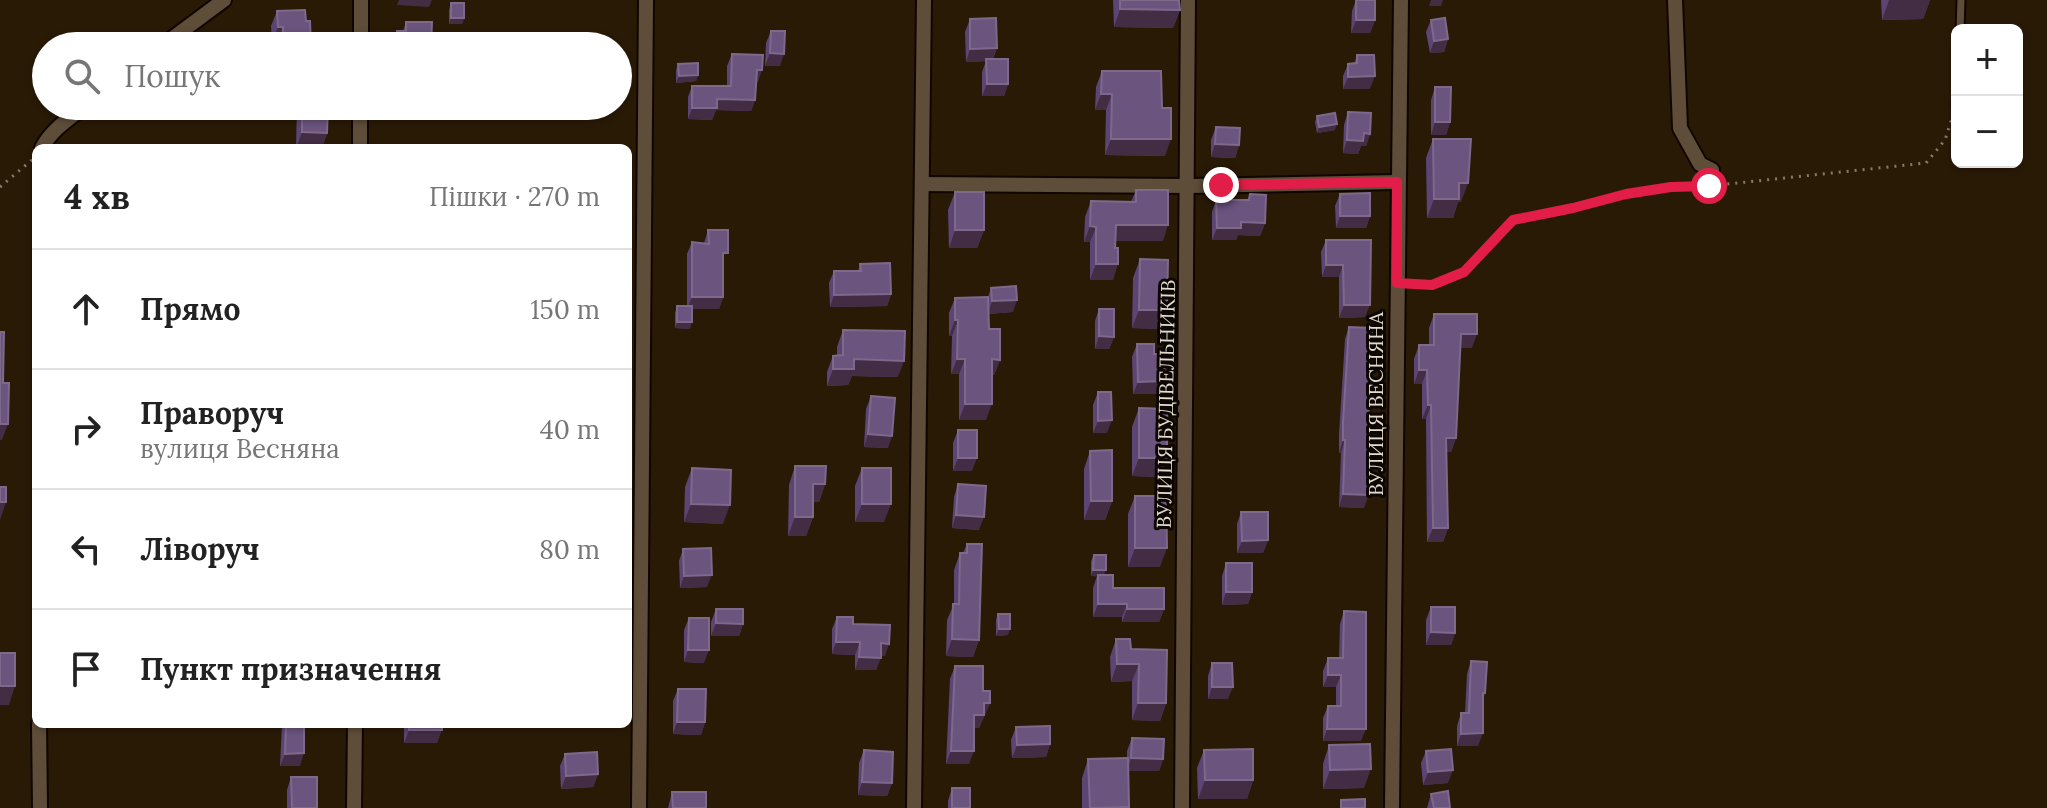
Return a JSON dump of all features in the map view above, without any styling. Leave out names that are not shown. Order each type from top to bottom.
[{"type":"street","points":[[181,32],[224,0]]},
{"type":"street","points":[[361,0],[361,32]]},
{"type":"street","points":[[639,808],[646,0]]},
{"type":"street","points":[[914,808],[924,0]]},
{"type":"street","name":"ВУЛИЦЯ БУДІВЕЛЬНИКІВ","points":[[1182,808],[1188,0]]},
{"type":"street","name":"ВУЛИЦЯ ВЕСНЯНА","points":[[1392,808],[1401,0]]},
{"type":"street","points":[[1675,0],[1680,128],[1700,164],[1712,170]]},
{"type":"street","points":[[44,144],[68,120]]},
{"type":"street","points":[[360,120],[360,144]]},
{"type":"street","points":[[923,184],[1189,186],[1397,182]]},
{"type":"street","points":[[39,728],[40,808]]},
{"type":"street","points":[[354,808],[355,728]]},
{"type":"lane","points":[[1960,24],[1961,0]]},
{"type":"path","points":[[1397,283],[1432,285],[1464,272],[1513,220],[1626,194],[1926,163],[1945,140],[1951,122]]},
{"type":"path","points":[[0,187],[32,160]]},
{"type":"building","points":[[1120,0],[1179,0],[1180,10],[1120,9]]},
{"type":"building","points":[[1356,0],[1375,0],[1375,20],[1356,20]]},
{"type":"building","points":[[451,3],[464,3],[464,18],[451,18]]},
{"type":"building","points":[[305,10],[310,32],[283,32],[283,27],[278,27],[277,11]]},
{"type":"building","points":[[996,18],[997,48],[970,49],[970,19]]},
{"type":"building","points":[[1445,18],[1448,39],[1434,41],[1431,20]]},
{"type":"building","points":[[406,22],[432,22],[432,32],[397,32],[406,31]]},
{"type":"building","points":[[771,31],[785,31],[784,54],[770,53]]},
{"type":"building","points":[[732,54],[763,55],[762,70],[757,70],[755,100],[717,99],[717,108],[692,108],[692,86],[731,86]]},
{"type":"building","points":[[1357,55],[1374,55],[1375,76],[1348,77],[1348,64],[1357,63]]},
{"type":"building","points":[[986,59],[1008,59],[1008,84],[987,84]]},
{"type":"building","points":[[698,63],[698,75],[679,76],[678,64]]},
{"type":"building","points":[[1102,71],[1161,71],[1162,108],[1171,108],[1171,139],[1111,139],[1112,94],[1101,94]]},
{"type":"building","points":[[1435,87],[1451,87],[1450,122],[1435,122]]},
{"type":"building","points":[[1348,112],[1371,113],[1370,134],[1364,133],[1363,141],[1347,140]]},
{"type":"building","points":[[1335,113],[1337,124],[1319,127],[1317,116]]},
{"type":"building","points":[[302,120],[327,120],[327,133],[302,132]]},
{"type":"building","points":[[1216,127],[1240,128],[1239,145],[1215,144]]},
{"type":"building","points":[[1433,139],[1471,139],[1468,183],[1459,183],[1459,199],[1434,199]]},
{"type":"building","points":[[1136,190],[1168,190],[1168,225],[1116,225],[1118,264],[1096,264],[1096,227],[1090,226],[1091,201],[1136,202]]},
{"type":"building","points":[[955,192],[984,192],[984,230],[955,230]]},
{"type":"building","points":[[1370,193],[1370,216],[1340,216],[1340,194]]},
{"type":"building","points":[[1250,194],[1266,195],[1265,223],[1241,222],[1241,228],[1217,228],[1216,200],[1249,200]]},
{"type":"building","points":[[708,230],[728,230],[728,253],[723,253],[723,297],[692,297],[692,242],[709,244]]},
{"type":"building","points":[[1326,240],[1371,240],[1370,305],[1344,305],[1343,265],[1326,265]]},
{"type":"building","points":[[1140,259],[1168,260],[1167,310],[1139,310]]},
{"type":"building","points":[[890,263],[891,294],[834,295],[834,271],[861,271],[860,264]]},
{"type":"building","points":[[1016,286],[1017,300],[992,301],[991,288]]},
{"type":"building","points":[[988,297],[989,329],[1000,329],[1000,360],[992,359],[992,404],[965,404],[965,359],[957,359],[955,298]]},
{"type":"building","points":[[677,306],[692,306],[692,322],[677,322]]},
{"type":"building","points":[[1099,309],[1114,309],[1114,337],[1099,336]]},
{"type":"building","points":[[1434,314],[1477,314],[1477,334],[1461,334],[1456,438],[1446,438],[1448,528],[1433,528],[1431,405],[1428,405],[1427,370],[1419,370],[1419,345],[1434,345]]},
{"type":"building","points":[[1349,327],[1372,328],[1369,495],[1343,494],[1343,422]]},
{"type":"building","points":[[843,330],[905,331],[904,361],[854,359],[854,369],[833,369],[833,356],[843,355]]},
{"type":"building","points":[[0,332],[4,332],[3,383],[9,383],[8,424],[0,424]]},
{"type":"building","points":[[1137,344],[1154,344],[1154,354],[1164,354],[1165,381],[1138,382]]},
{"type":"building","points":[[1098,392],[1111,392],[1112,420],[1098,421]]},
{"type":"building","points":[[871,396],[895,398],[892,436],[868,434]]},
{"type":"building","points":[[1139,408],[1167,409],[1167,458],[1139,458]]},
{"type":"building","points":[[958,430],[977,430],[977,458],[958,458]]},
{"type":"building","points":[[1112,450],[1112,501],[1091,501],[1090,451]]},
{"type":"building","points":[[795,466],[826,466],[825,484],[813,484],[813,517],[795,517]]},
{"type":"building","points":[[692,468],[731,470],[730,505],[691,504]]},
{"type":"building","points":[[862,468],[891,468],[891,504],[862,504]]},
{"type":"building","points":[[958,484],[986,486],[984,517],[956,515]]},
{"type":"building","points":[[0,487],[6,487],[6,502],[0,502]]},
{"type":"building","points":[[1135,496],[1166,496],[1167,548],[1135,548]]},
{"type":"building","points":[[1241,512],[1268,512],[1268,540],[1242,541]]},
{"type":"building","points":[[967,544],[982,544],[979,640],[952,639],[953,604],[959,604],[960,553],[967,553]]},
{"type":"building","points":[[711,548],[712,575],[684,576],[683,549]]},
{"type":"building","points":[[1094,555],[1106,555],[1106,570],[1093,570]]},
{"type":"building","points":[[1226,563],[1252,563],[1252,592],[1226,592]]},
{"type":"building","points":[[1098,575],[1113,575],[1113,588],[1164,588],[1164,609],[1127,609],[1127,604],[1098,604]]},
{"type":"building","points":[[1431,607],[1455,607],[1455,633],[1431,632]]},
{"type":"building","points":[[716,609],[743,609],[743,624],[716,623]]},
{"type":"building","points":[[1344,611],[1366,612],[1366,729],[1327,729],[1328,706],[1341,706],[1341,675],[1328,675],[1328,658],[1343,658]]},
{"type":"building","points":[[998,614],[1010,614],[1010,629],[999,629]]},
{"type":"building","points":[[837,617],[853,617],[853,624],[890,625],[889,644],[881,643],[881,658],[859,657],[860,642],[836,642]]},
{"type":"building","points":[[689,618],[709,618],[709,650],[688,650]]},
{"type":"building","points":[[1116,639],[1130,639],[1131,649],[1167,650],[1166,703],[1138,703],[1139,664],[1117,664]]},
{"type":"building","points":[[0,653],[15,653],[15,686],[0,686]]},
{"type":"building","points":[[1471,661],[1487,662],[1483,733],[1461,734],[1461,713],[1469,713]]},
{"type":"building","points":[[1212,663],[1232,663],[1233,687],[1212,687]]},
{"type":"building","points":[[955,666],[983,666],[983,691],[990,691],[990,703],[984,703],[984,715],[974,715],[974,751],[951,751]]},
{"type":"building","points":[[678,689],[706,689],[705,722],[677,722]]},
{"type":"building","points":[[1050,726],[1050,744],[1017,745],[1016,727]]},
{"type":"building","points":[[286,728],[304,728],[304,753],[285,754]]},
{"type":"building","points":[[409,728],[442,728],[442,730]]},
{"type":"building","points":[[1132,738],[1164,739],[1163,759],[1131,758]]},
{"type":"building","points":[[1370,744],[1371,769],[1330,770],[1329,745]]},
{"type":"building","points":[[1253,749],[1253,780],[1205,780],[1204,750]]},
{"type":"building","points":[[1451,749],[1453,770],[1428,772],[1426,751]]},
{"type":"building","points":[[864,750],[893,752],[892,783],[862,782]]},
{"type":"building","points":[[597,752],[598,774],[566,776],[565,754]]},
{"type":"building","points":[[1128,758],[1129,807],[1090,808],[1088,759]]},
{"type":"building","points":[[291,777],[317,777],[317,808],[292,808]]},
{"type":"building","points":[[952,788],[970,788],[970,808],[952,808]]},
{"type":"building","points":[[1448,791],[1450,808],[1434,808],[1431,794]]},
{"type":"building","points":[[672,792],[706,792],[706,808],[673,808]]},
{"type":"building","points":[[1365,799],[1365,808],[1341,808],[1341,800]]},
{"type":"route","points":[[1221,185],[1397,182],[1397,283],[1432,285],[1464,272],[1513,220],[1626,194],[1671,187],[1709,186]]}]
